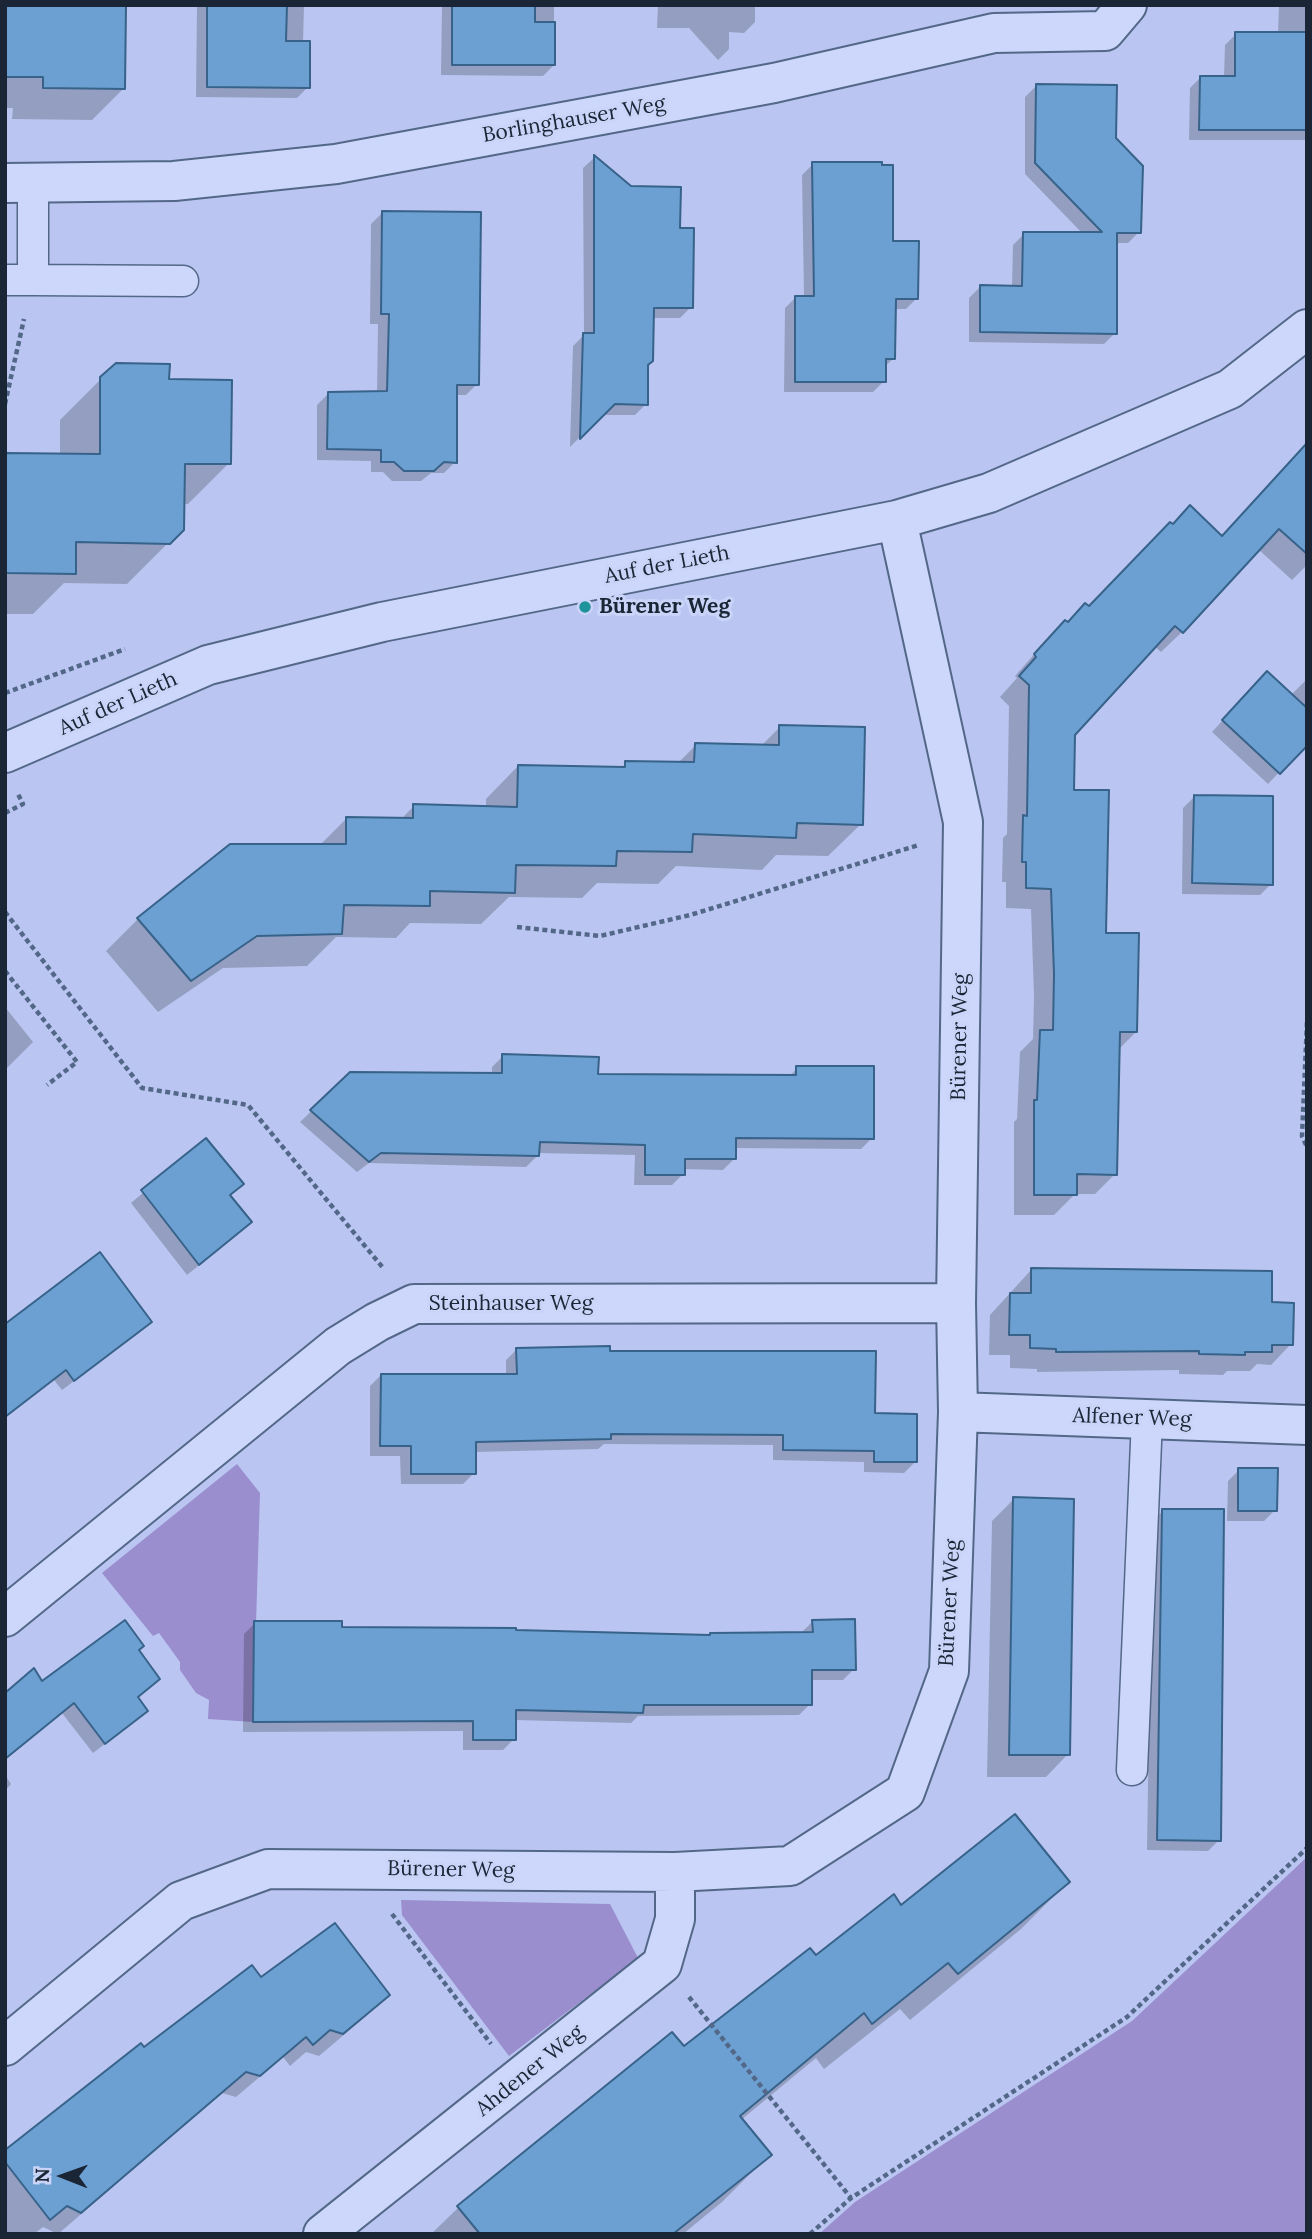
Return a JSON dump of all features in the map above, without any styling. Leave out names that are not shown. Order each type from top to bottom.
[{"type":"street","name":"Borlinghauser Weg","points":[[19,182],[174,181],[337,164],[774,83],[994,33],[1105,32],[1127,5]]},
{"type":"street","name":"Auf der Lieth","points":[[5,753],[208,665],[382,622],[897,520],[989,493],[1230,389],[1307,329]]},
{"type":"street","name":"Bürener Weg","points":[[5,2046],[181,1901],[268,1869],[675,1872],[790,1866],[905,1792],[949,1671],[958,1412],[956,1303],[963,822],[897,520]]},
{"type":"street","name":"Steinhauser Weg","points":[[5,1617],[338,1346],[377,1322],[414,1304],[956,1303]]},
{"type":"street","name":"Alfener Weg","points":[[958,1412],[1307,1425]]},
{"type":"street","points":[[662,1965],[675,1919],[675,1872]]},
{"type":"street","name":"Ahdener Weg","points":[[323,2234],[662,1965]]},
{"type":"lane","points":[[19,182],[19,280],[183,281]]},
{"type":"lane","points":[[1132,1770],[1147,1419]]},
{"type":"path","points":[[5,404],[19,280]]},
{"type":"path","points":[[5,693],[128,648]]},
{"type":"path","points":[[517,927],[600,936],[690,915],[963,832]]},
{"type":"path","points":[[5,912],[142,1088],[248,1105],[414,1304]]},
{"type":"path","points":[[5,971],[77,1062],[47,1085]]},
{"type":"path","points":[[1307,1022],[1302,1136],[1307,1147]]},
{"type":"path","points":[[810,2234],[851,2198],[1127,2017],[1307,1848]]},
{"type":"path","points":[[377,1869],[377,1895],[519,2080]]},
{"type":"path","points":[[662,1965],[851,2198]]},
{"type":"shaded area","points":[[237,1464],[260,1493],[253,1722],[208,1719],[209,1700],[196,1693],[180,1670],[180,1662],[159,1633],[153,1636],[102,1573]]},
{"type":"shaded area","points":[[1307,1857],[1307,2234],[819,2234],[855,2202],[1132,2021]]},
{"type":"shaded area","points":[[401,1900],[610,1904],[638,1958],[509,2056],[402,1915]]},
{"type":"building","points":[[5,5],[126,5],[125,89],[43,88],[43,77],[5,77]]},
{"type":"building","points":[[207,5],[287,5],[286,41],[310,41],[310,88],[207,87]]},
{"type":"building","points":[[452,5],[535,5],[535,22],[555,22],[555,65],[452,65]]},
{"type":"building","points":[[1235,32],[1307,32],[1307,130],[1199,130],[1200,76],[1235,76]]},
{"type":"building","points":[[1036,84],[1117,85],[1116,138],[1143,166],[1141,233],[1117,233],[1117,334],[980,332],[980,285],[1022,286],[1023,232],[1102,232],[1035,163]]},
{"type":"building","points":[[594,155],[631,186],[681,187],[680,228],[694,228],[693,308],[654,308],[653,361],[648,365],[648,405],[615,404],[580,439],[583,333],[594,333]]},
{"type":"building","points":[[812,162],[882,162],[882,165],[893,165],[893,241],[919,241],[918,299],[896,299],[895,359],[886,359],[886,382],[795,382],[795,296],[814,296]]},
{"type":"building","points":[[382,211],[481,212],[479,385],[457,385],[457,463],[444,462],[434,471],[404,471],[394,462],[381,462],[381,450],[327,449],[328,392],[387,391],[389,314],[381,314]]},
{"type":"building","points":[[116,363],[170,364],[169,379],[232,380],[231,464],[185,464],[184,530],[170,544],[76,542],[76,574],[5,573],[5,453],[100,454],[100,377]]},
{"type":"building","points":[[1307,443],[1307,554],[1279,529],[1183,633],[1175,626],[1075,735],[1074,790],[1109,790],[1106,933],[1139,933],[1137,1032],[1120,1032],[1117,1175],[1077,1174],[1077,1195],[1034,1195],[1034,1100],[1037,1100],[1040,1030],[1053,1030],[1054,974],[1051,889],[1026,888],[1026,862],[1022,862],[1023,815],[1027,816],[1029,685],[1019,676],[1036,657],[1034,654],[1065,620],[1068,622],[1085,603],[1089,606],[1170,522],[1173,524],[1190,505],[1222,536]]},
{"type":"building","points":[[1267,671],[1307,708],[1307,746],[1280,774],[1222,720]]},
{"type":"building","points":[[779,725],[865,727],[863,825],[797,823],[796,838],[693,834],[692,852],[617,851],[616,866],[516,865],[515,893],[430,891],[430,906],[344,905],[342,934],[257,936],[191,981],[137,918],[230,844],[346,844],[346,817],[413,818],[413,804],[517,807],[518,765],[625,767],[625,761],[694,762],[695,743],[779,745]]},
{"type":"building","points":[[1194,795],[1273,796],[1273,885],[1192,883]]},
{"type":"building","points":[[502,1054],[599,1057],[598,1074],[796,1075],[796,1066],[874,1066],[874,1139],[736,1138],[736,1159],[685,1159],[685,1175],[645,1175],[645,1145],[540,1142],[539,1156],[381,1153],[369,1162],[310,1110],[350,1072],[502,1073]]},
{"type":"building","points":[[206,1138],[244,1184],[230,1195],[252,1222],[199,1265],[141,1190]]},
{"type":"building","points":[[100,1252],[152,1322],[74,1381],[66,1370],[5,1417],[5,1324]]},
{"type":"building","points":[[1031,1268],[1272,1271],[1272,1302],[1294,1303],[1293,1345],[1272,1345],[1272,1352],[1245,1352],[1245,1355],[1199,1354],[1199,1351],[1056,1352],[1056,1349],[1030,1348],[1030,1335],[1009,1335],[1010,1293],[1031,1293]]},
{"type":"building","points":[[610,1346],[610,1351],[876,1351],[875,1413],[917,1414],[917,1462],[874,1462],[874,1451],[783,1450],[783,1435],[611,1434],[611,1439],[476,1442],[476,1474],[411,1474],[411,1446],[380,1446],[381,1374],[517,1374],[516,1348]]},
{"type":"building","points":[[1238,1468],[1278,1468],[1277,1511],[1238,1511]]},
{"type":"building","points":[[1013,1497],[1074,1499],[1070,1755],[1009,1755]]},
{"type":"building","points":[[1162,1509],[1224,1509],[1221,1841],[1157,1840]]},
{"type":"building","points":[[855,1619],[856,1670],[812,1670],[812,1705],[644,1705],[643,1713],[516,1710],[516,1740],[473,1740],[473,1721],[253,1722],[254,1621],[342,1621],[342,1627],[516,1628],[710,1635],[813,1632],[812,1620]]},
{"type":"building","points":[[125,1620],[144,1646],[139,1650],[160,1679],[138,1697],[148,1711],[105,1744],[74,1703],[5,1759],[5,1693],[34,1668],[42,1681]]},
{"type":"building","points":[[1015,1814],[1070,1882],[958,1974],[948,1963],[872,2024],[864,2013],[740,2116],[772,2155],[673,2234],[480,2234],[457,2206],[672,2032],[684,2046],[810,1948],[816,1955],[894,1894],[901,1905]]},
{"type":"building","points":[[335,1923],[390,1995],[343,2034],[330,2030],[313,2045],[306,2037],[260,2076],[246,2072],[81,2213],[67,2206],[50,2220],[5,2162],[5,2150],[141,2043],[144,2047],[252,1965],[261,1977]]},
{"type":"place","name":"Bürener Weg","points":[[585,607]]}]
